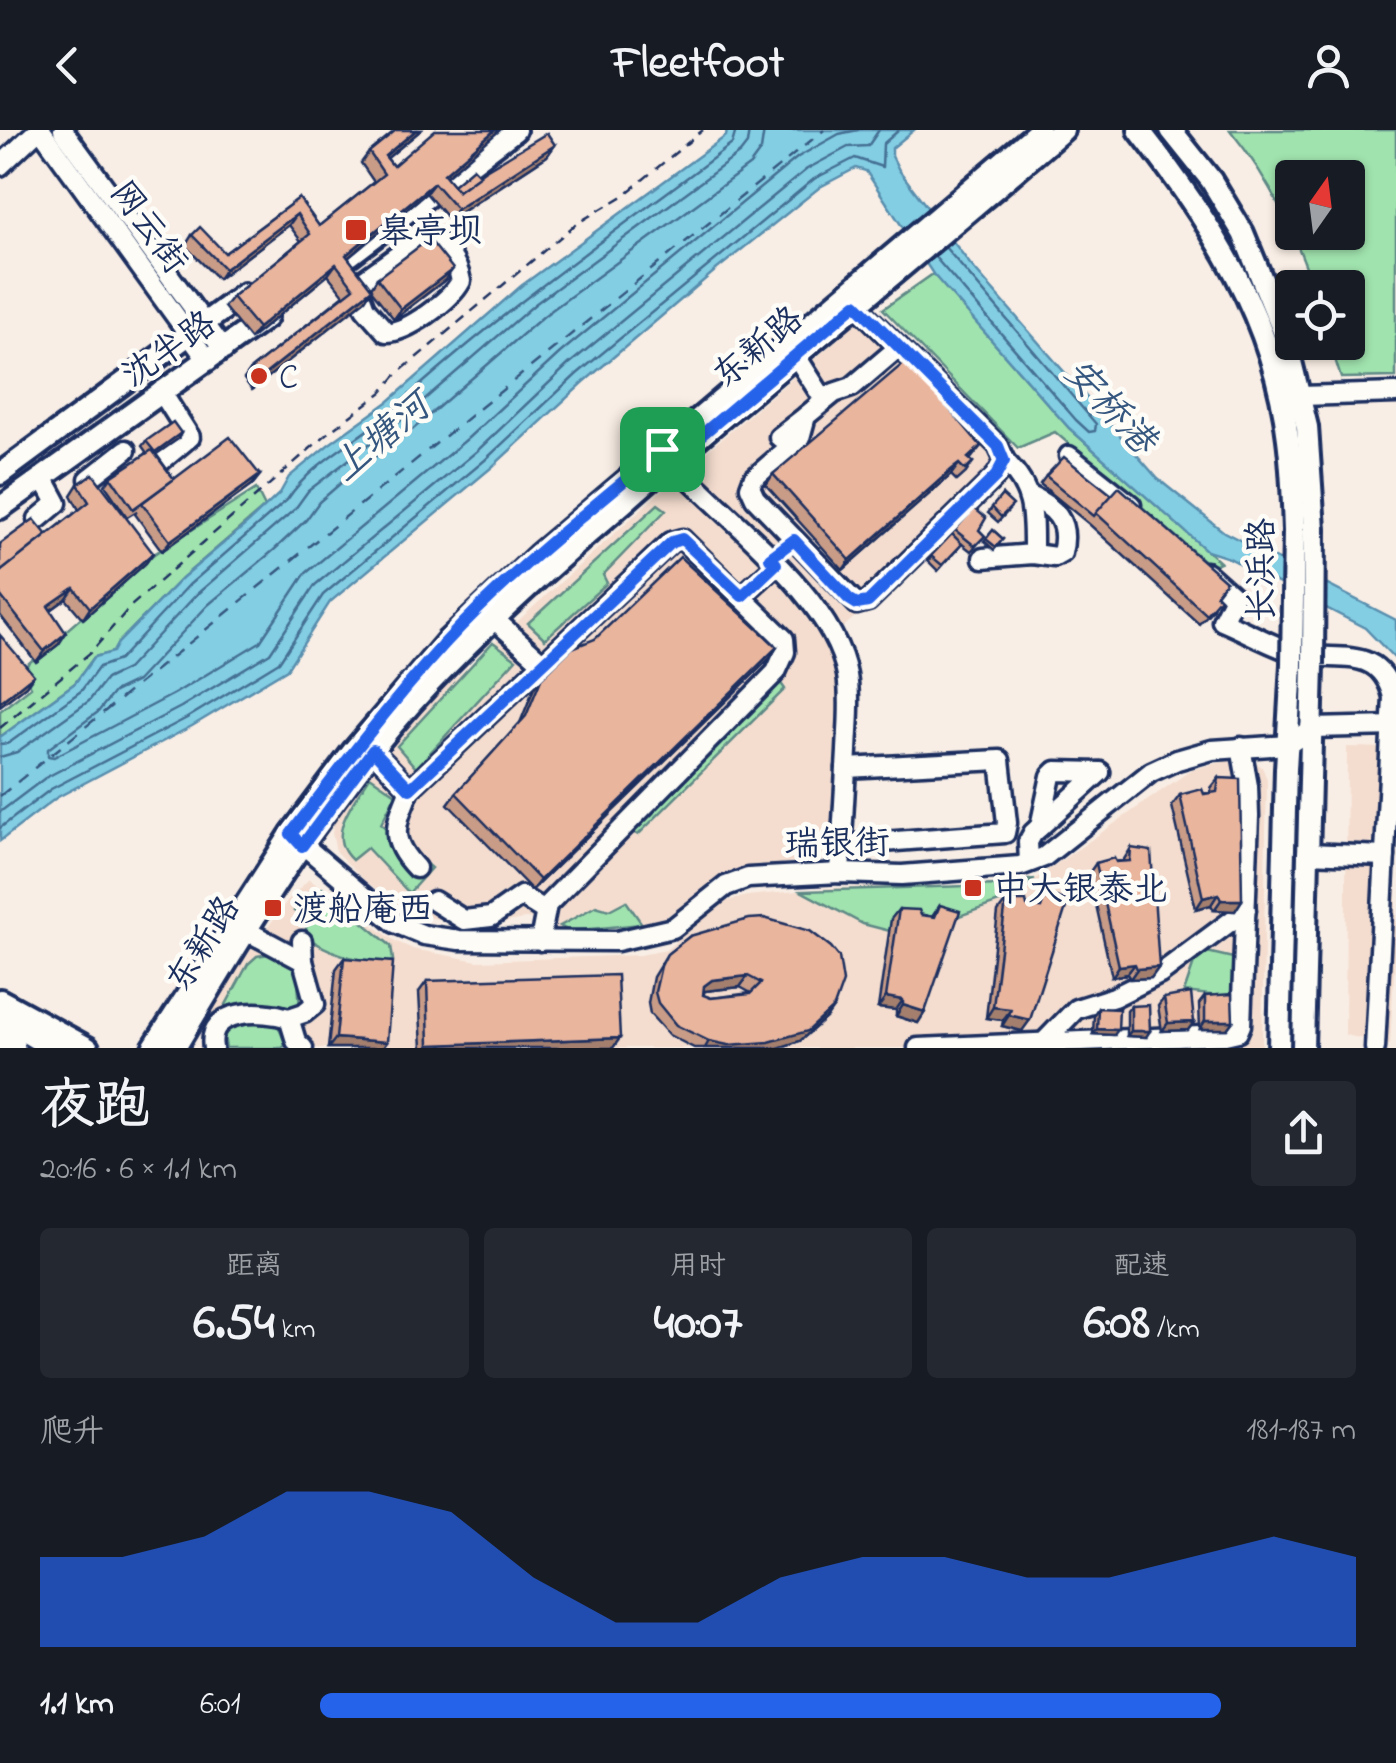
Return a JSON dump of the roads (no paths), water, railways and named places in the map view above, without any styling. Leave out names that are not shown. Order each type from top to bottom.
[{"type":"highway","points":[[0,1014],[56,1048]]},
{"type":"highway","points":[[0,1040],[12,1048]]},
{"type":"main road","points":[[332,268],[515,130]]},
{"type":"main road","name":"东新路","points":[[947,220],[1040,130]]},
{"type":"main road","name":"东新路","points":[[175,1048],[248,931],[296,840],[429,684],[666,455],[912,247],[1063,130]]},
{"type":"main road","name":"长浜路","points":[[1139,130],[1193,198],[1230,258],[1258,319],[1275,372],[1304,530]]},
{"type":"main road","name":"长浜路","points":[[1172,130],[1243,233],[1284,333],[1307,427],[1303,664],[1312,728],[1303,1048]]},
{"type":"main road","name":"东新路","points":[[153,1048],[354,750],[447,641],[538,555],[796,356],[856,304],[912,247]]},
{"type":"main road","name":"沈半路","points":[[0,474],[266,278]]},
{"type":"main road","name":"沈半路","points":[[0,508],[286,304]]},
{"type":"main road","name":"长浜路","points":[[1279,1048],[1288,745],[1303,664]]},
{"type":"main road","points":[[0,1000],[88,1048]]},
{"type":"street","points":[[0,166],[39,130]]},
{"type":"street","name":"网云街","points":[[39,130],[197,329]]},
{"type":"street","name":"网云街","points":[[63,130],[216,355]]},
{"type":"street","points":[[409,210],[425,236],[439,242],[459,269],[460,281],[450,297],[398,333],[386,332],[365,308],[358,288],[362,281],[425,236]]},
{"type":"street","points":[[856,304],[998,446],[1004,461],[1021,478],[1034,512],[1032,554]]},
{"type":"street","points":[[779,437],[824,400],[852,387],[898,347]]},
{"type":"street","points":[[796,356],[824,400]]},
{"type":"street","points":[[160,462],[190,436],[161,391]]},
{"type":"street","points":[[1301,396],[1396,393]]},
{"type":"street","points":[[806,416],[800,438],[752,479],[750,487],[754,498],[857,604],[868,602],[996,476],[1004,461]]},
{"type":"street","points":[[69,458],[94,486],[126,450]]},
{"type":"street","points":[[666,455],[773,561],[820,616],[847,672],[849,711],[840,873]]},
{"type":"street","points":[[1069,456],[1140,513]]},
{"type":"street","points":[[38,519],[58,504],[42,477]]},
{"type":"street","points":[[983,558],[1032,554],[1055,558],[1062,552],[1064,524],[1059,514],[1028,495]]},
{"type":"street","points":[[416,868],[402,854],[396,839],[396,824],[410,789],[672,542],[682,539],[784,638],[786,652],[776,672],[582,868],[545,911],[540,941]]},
{"type":"street","points":[[742,596],[794,540]]},
{"type":"street","points":[[1194,561],[1234,597],[1222,621],[1297,654],[1364,659],[1389,680],[1393,697],[1375,1048]]},
{"type":"street","points":[[494,619],[542,662]]},
{"type":"street","points":[[1288,745],[1312,728],[1396,726]]},
{"type":"street","name":"瑞银街","points":[[296,840],[395,922],[408,928],[458,940],[639,938],[673,928],[726,886],[748,878],[840,873],[902,875],[1028,862],[1044,857],[1151,772],[1195,754],[1288,745]]},
{"type":"street","points":[[918,1048],[1046,1040],[1225,1042],[1238,1032],[1242,1025],[1249,816],[1240,747]]},
{"type":"street","points":[[373,750],[410,789]]},
{"type":"street","points":[[842,845],[1005,833],[1006,823],[1000,760],[846,768]]},
{"type":"street","points":[[1028,862],[1028,842],[1040,827]]},
{"type":"street","points":[[1307,853],[1385,856]]},
{"type":"street","points":[[434,900],[464,920],[492,917],[521,896],[545,911]]},
{"type":"street","points":[[1046,1040],[1076,1010],[1160,974],[1246,910]]},
{"type":"street","points":[[248,931],[303,961]]},
{"type":"street","points":[[213,1048],[212,1038],[218,1024],[226,1018],[252,1012],[289,1018],[315,1004],[303,961],[302,941]]},
{"type":"street","points":[[289,1018],[303,1048]]},
{"type":"water","name":"上塘河","points":[[727,130],[914,130],[892,148],[899,170],[970,264],[1158,479],[1224,532],[1396,620],[1396,660],[1365,628],[1229,558],[1207,551],[1069,428],[933,274],[866,171],[856,168],[820,187],[716,270],[584,382],[492,467],[330,602],[287,669],[192,726],[56,798],[0,841],[0,737],[75,683],[94,657],[113,652],[182,578],[280,493],[289,477],[389,401],[521,286],[726,136]]},
{"type":"place","name":"皋亭坝","points":[[356,230]]},
{"type":"place","name":"C","points":[[259,376]]},
{"type":"place","name":"中大银泰北","points":[[973,888]]},
{"type":"place","name":"渡船庵西","points":[[273,908]]},
{"type":"water label","name":"安桥港","points":[[1111,405]]}]
